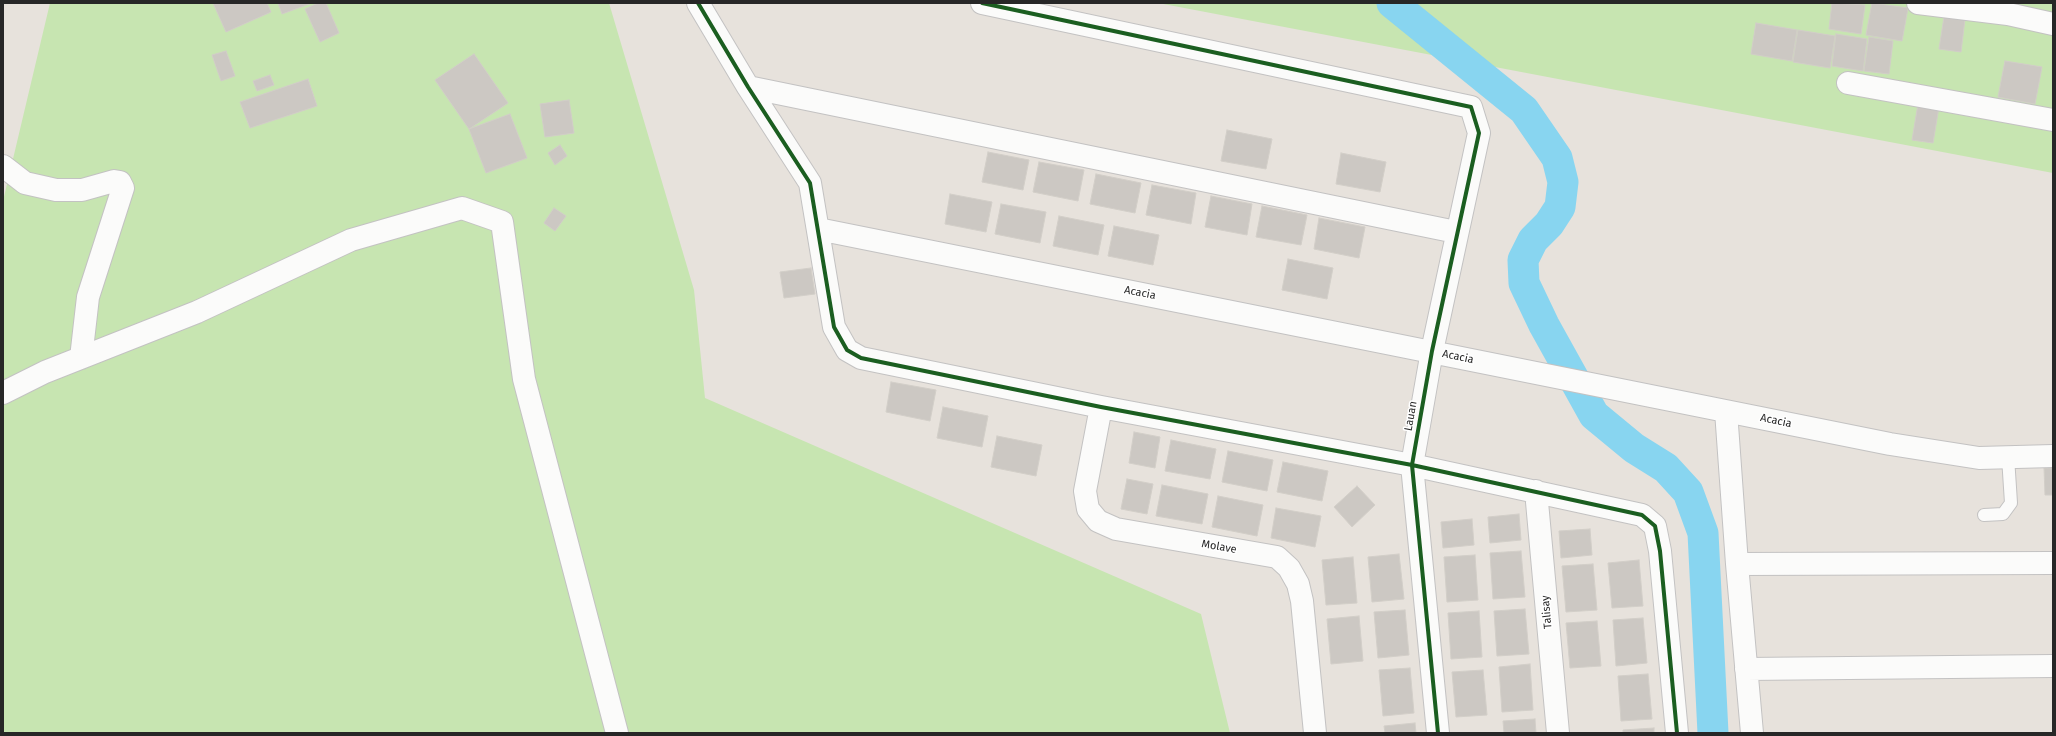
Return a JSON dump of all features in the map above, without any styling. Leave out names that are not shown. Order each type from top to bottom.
[{"type":"street","points":[[698,3],[748,87],[810,183],[834,327],[847,350],[861,358],[1101,407],[1412,465],[1642,515],[1655,526],[1660,551],[1676,733]]},
{"type":"street","name":"Lauan","points":[[982,3],[1471,107],[1479,133],[1456,232],[1432,351],[1412,465],[1438,733]]},
{"type":"street","points":[[1918,3],[2008,14],[2053,24]]},
{"type":"street","points":[[1848,83],[2053,120]]},
{"type":"street","points":[[748,87],[1456,232]]},
{"type":"street","points":[[3,166],[25,183],[56,190],[82,190],[114,181],[120,182],[123,188],[88,297],[80,358]]},
{"type":"street","points":[[3,393],[80,358],[197,312],[351,240],[462,208],[502,222],[524,379],[617,733]]},
{"type":"street","name":"Acacia","points":[[818,229],[1432,351],[1607,389],[1890,444],[1979,458],[2053,456]]},
{"type":"street","name":"Molave","points":[[1101,407],[1085,491],[1088,509],[1098,521],[1116,529],[1277,557],[1289,568],[1298,584],[1302,601],[1315,733]]},
{"type":"street","points":[[1726,411],[1737,564],[1752,733]]},
{"type":"street","name":"Talisay","points":[[1536,491],[1558,733]]},
{"type":"street","points":[[1737,564],[2053,563]]},
{"type":"street","points":[[1746,669],[2053,666]]},
{"type":"lane","points":[[1984,515],[2003,514],[2011,503],[2008,457]]},
{"type":"green space","points":[[50,3],[609,3],[694,290],[705,398],[1201,614],[1230,733],[3,733],[3,201]]},
{"type":"green space","points":[[1158,3],[2053,3],[2053,173]]},
{"type":"building","points":[[213,3],[267,3],[271,12],[226,32]]},
{"type":"building","points":[[278,3],[312,3],[282,14]]},
{"type":"building","points":[[318,3],[326,3],[339,33],[320,42],[305,9]]},
{"type":"building","points":[[1832,3],[1865,5],[1861,34],[1829,29]]},
{"type":"building","points":[[1872,3],[1908,8],[1902,41],[1866,35]]},
{"type":"building","points":[[1944,17],[1965,19],[1961,52],[1939,49]]},
{"type":"building","points":[[1756,23],[1797,30],[1792,61],[1751,54]]},
{"type":"building","points":[[1798,30],[1835,36],[1830,68],[1793,62]]},
{"type":"building","points":[[1836,34],[1867,39],[1863,71],[1832,66]]},
{"type":"building","points":[[1869,37],[1893,41],[1889,74],[1864,71]]},
{"type":"building","points":[[226,51],[235,76],[221,81],[212,55]]},
{"type":"building","points":[[474,54],[508,103],[469,129],[435,80]]},
{"type":"building","points":[[2005,61],[2042,67],[2035,104],[1998,97]]},
{"type":"building","points":[[270,75],[274,85],[257,91],[253,81]]},
{"type":"building","points":[[308,79],[317,106],[250,128],[240,102]]},
{"type":"building","points":[[1919,98],[1940,101],[1933,143],[1912,140]]},
{"type":"building","points":[[569,100],[574,133],[545,137],[540,104]]},
{"type":"building","points":[[510,114],[527,158],[486,173],[469,129]]},
{"type":"building","points":[[1227,130],[1272,139],[1266,169],[1221,161]]},
{"type":"building","points":[[560,145],[567,156],[555,165],[548,153]]},
{"type":"building","points":[[988,152],[1029,160],[1023,190],[982,182]]},
{"type":"building","points":[[1341,153],[1386,162],[1380,192],[1336,184]]},
{"type":"building","points":[[1039,162],[1084,170],[1078,201],[1033,192]]},
{"type":"building","points":[[1096,174],[1141,183],[1135,213],[1090,204]]},
{"type":"building","points":[[1152,185],[1196,193],[1191,224],[1146,215]]},
{"type":"building","points":[[950,194],[992,202],[986,232],[945,224]]},
{"type":"building","points":[[1211,196],[1252,204],[1247,235],[1205,227]]},
{"type":"building","points":[[1001,204],[1046,212],[1040,243],[995,234]]},
{"type":"building","points":[[1262,206],[1307,215],[1301,245],[1256,237]]},
{"type":"building","points":[[554,208],[566,216],[555,231],[544,223]]},
{"type":"building","points":[[1059,216],[1104,225],[1098,255],[1053,246]]},
{"type":"building","points":[[1319,218],[1365,227],[1359,258],[1314,249]]},
{"type":"building","points":[[1114,226],[1159,235],[1153,265],[1108,256]]},
{"type":"building","points":[[1288,259],[1333,268],[1327,299],[1282,290]]},
{"type":"building","points":[[811,268],[815,294],[784,298],[780,272]]},
{"type":"building","points":[[891,382],[936,390],[930,421],[886,412]]},
{"type":"building","points":[[943,407],[988,416],[982,447],[937,438]]},
{"type":"building","points":[[1134,432],[1160,437],[1155,468],[1129,463]]},
{"type":"building","points":[[997,436],[1042,445],[1036,476],[991,467]]},
{"type":"building","points":[[1171,440],[1216,449],[1210,479],[1165,471]]},
{"type":"building","points":[[1228,451],[1273,460],[1267,491],[1222,482]]},
{"type":"building","points":[[1283,462],[1328,471],[1322,501],[1277,492]]},
{"type":"building","points":[[2044,468],[2053,468],[2053,495],[2045,495]]},
{"type":"building","points":[[1127,479],[1153,484],[1147,514],[1121,509]]},
{"type":"building","points":[[1162,485],[1208,494],[1202,524],[1156,516]]},
{"type":"building","points":[[1357,486],[1375,505],[1352,527],[1334,507]]},
{"type":"building","points":[[1218,496],[1263,505],[1257,536],[1212,527]]},
{"type":"building","points":[[1276,508],[1321,516],[1315,547],[1271,538]]},
{"type":"building","points":[[1519,514],[1521,540],[1490,543],[1488,517]]},
{"type":"building","points":[[1472,519],[1474,545],[1443,548],[1441,522]]},
{"type":"building","points":[[1590,529],[1592,555],[1561,558],[1559,531]]},
{"type":"building","points":[[1521,551],[1525,597],[1493,599],[1490,553]]},
{"type":"building","points":[[1399,554],[1404,599],[1372,602],[1368,557]]},
{"type":"building","points":[[1475,555],[1478,600],[1447,602],[1444,557]]},
{"type":"building","points":[[1353,557],[1357,603],[1326,605],[1322,560]]},
{"type":"building","points":[[1639,560],[1643,606],[1612,608],[1608,563]]},
{"type":"building","points":[[1593,564],[1597,610],[1566,612],[1562,566]]},
{"type":"building","points":[[1525,609],[1529,654],[1497,656],[1494,611]]},
{"type":"building","points":[[1405,610],[1409,655],[1378,658],[1374,612]]},
{"type":"building","points":[[1479,611],[1482,657],[1451,659],[1448,613]]},
{"type":"building","points":[[1359,616],[1363,661],[1331,664],[1327,619]]},
{"type":"building","points":[[1643,618],[1647,663],[1616,666],[1613,620]]},
{"type":"building","points":[[1597,621],[1601,666],[1570,668],[1566,623]]},
{"type":"building","points":[[1530,664],[1533,710],[1502,712],[1499,667]]},
{"type":"building","points":[[1410,668],[1414,713],[1383,716],[1379,670]]},
{"type":"building","points":[[1483,670],[1487,715],[1456,717],[1452,672]]},
{"type":"building","points":[[1648,674],[1652,719],[1621,721],[1618,676]]},
{"type":"building","points":[[1535,719],[1536,733],[1504,733],[1503,721]]},
{"type":"building","points":[[1415,723],[1416,733],[1385,733],[1384,726]]},
{"type":"building","points":[[1654,728],[1654,733],[1623,733],[1623,730]]},
{"type":"waterway","points":[[1392,3],[1524,110],[1557,158],[1563,182],[1560,207],[1549,224],[1533,240],[1523,260],[1524,283],[1544,325],[1594,415],[1634,448],[1666,468],[1688,492],[1703,533],[1713,733]]},
{"type":"cycle path","points":[[698,3],[748,87],[810,183],[834,327],[847,350],[861,358],[1101,407],[1412,465],[1642,515],[1655,526],[1660,551],[1677,733]]},
{"type":"cycle path","points":[[982,3],[1471,107],[1479,133],[1432,351],[1412,465],[1438,733]]}]
